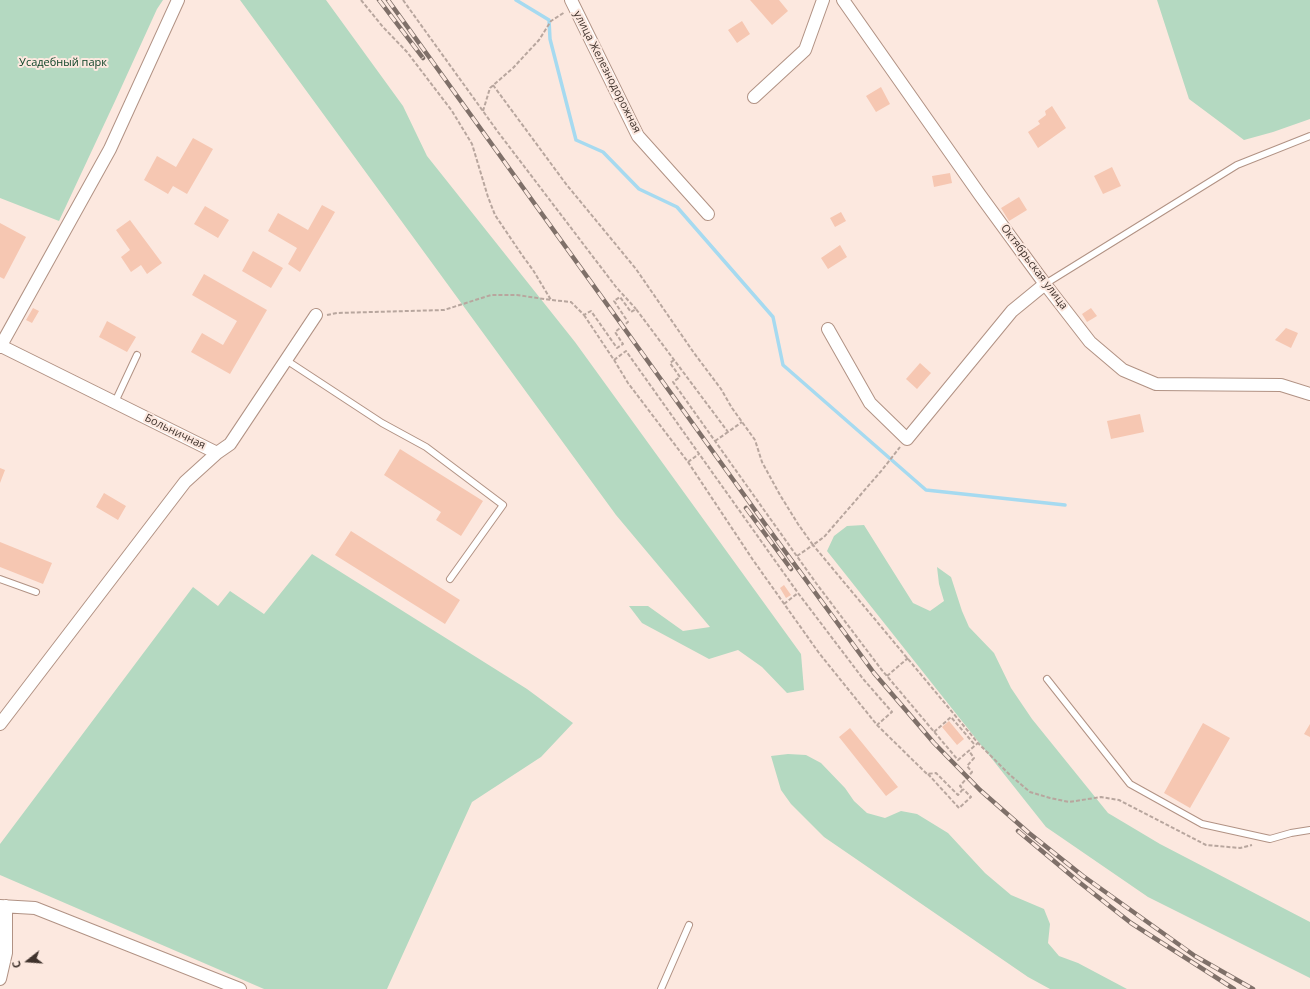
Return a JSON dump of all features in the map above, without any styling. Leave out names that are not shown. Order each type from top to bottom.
[{"type":"street","points":[[1,346],[110,149],[178,0]]},
{"type":"street","points":[[754,97],[805,50],[823,0]]},
{"type":"street","name":"Октябрьская улица","points":[[844,0],[976,189],[1045,284],[1090,342],[1122,370],[1156,384],[1281,385],[1310,394]]},
{"type":"street","name":"улица Железнодорожная","points":[[569,3],[638,136],[708,214]]},
{"type":"street","points":[[828,329],[870,403],[907,439],[1012,311],[1045,284]]},
{"type":"street","name":"Больничная","points":[[1,346],[217,453],[230,444],[316,315]]},
{"type":"street","points":[[0,724],[185,482],[217,453]]},
{"type":"street","points":[[0,979],[6,953],[3,906],[35,908],[240,989]]},
{"type":"lane","points":[[1045,284],[1237,165],[1310,136]]},
{"type":"lane","points":[[115,402],[137,355]]},
{"type":"lane","points":[[286,360],[382,423],[426,446],[503,505],[450,579]]},
{"type":"lane","points":[[0,579],[36,592]]},
{"type":"lane","points":[[1047,679],[1130,784],[1202,824],[1270,839],[1291,833],[1310,830]]},
{"type":"lane","points":[[660,989],[689,925]]},
{"type":"path","points":[[361,0],[383,27],[407,52],[452,111],[472,144],[488,198],[495,215],[533,270],[551,300]]},
{"type":"path","points":[[403,0],[483,111],[616,287],[636,309],[675,360],[728,432]]},
{"type":"path","points":[[483,111],[490,88],[513,68],[539,40],[551,21],[565,12],[569,3]]},
{"type":"path","points":[[493,85],[566,184],[636,269],[685,341],[721,389],[754,440],[762,462],[780,495],[813,545],[978,742],[1010,775],[1030,792],[1050,798],[1069,802],[1101,797],[1119,800],[1206,845],[1240,848],[1270,839]]},
{"type":"path","points":[[316,315],[444,310],[491,295],[517,295],[571,302],[584,315],[628,383],[688,462],[819,653],[877,725],[959,808],[971,797],[960,786],[972,772],[966,766],[974,758],[969,751]]},
{"type":"path","points":[[584,315],[591,311],[617,348],[623,344],[615,332],[628,322],[614,301],[620,297],[631,312],[636,309]]},
{"type":"path","points":[[614,360],[626,351],[798,593],[864,680],[892,712],[877,725]]},
{"type":"path","points":[[675,360],[670,363],[680,377],[673,382],[797,556],[887,676],[958,760],[978,742]]},
{"type":"path","points":[[715,441],[742,422]]},
{"type":"path","points":[[797,556],[824,537],[897,451]]},
{"type":"path","points":[[688,462],[699,454]]},
{"type":"path","points":[[784,604],[798,593]]},
{"type":"path","points":[[887,676],[908,658]]},
{"type":"path","points":[[934,732],[951,716],[975,745]]},
{"type":"path","points":[[927,774],[936,773],[958,795],[963,789]]},
{"type":"green space","name":"Усадебный парк","points":[[0,0],[163,0],[157,9],[59,221],[0,198]]},
{"type":"green space","points":[[240,0],[326,0],[403,106],[427,156],[575,342],[801,654],[804,690],[787,693],[762,667],[738,650],[709,659],[642,623],[629,606],[648,606],[683,631],[710,627],[616,515]]},
{"type":"green space","points":[[1157,0],[1310,0],[1310,119],[1244,140],[1189,99]]},
{"type":"green space","points":[[864,525],[913,603],[930,611],[944,601],[939,584],[937,567],[951,577],[969,627],[994,653],[1011,688],[1032,719],[1108,813],[1160,844],[1310,922],[1310,978],[1148,897],[1046,827],[827,551],[834,536],[847,526]]},
{"type":"green space","points":[[312,554],[527,689],[573,723],[541,757],[472,802],[387,989],[264,989],[0,875],[0,844],[193,587],[218,606],[230,591],[264,614]]},
{"type":"green space","points":[[788,754],[806,755],[821,763],[845,788],[854,801],[867,813],[885,818],[901,811],[917,814],[948,833],[985,873],[1011,895],[1044,909],[1050,924],[1048,943],[1059,956],[1078,963],[1127,989],[1050,989],[1028,977],[824,837],[791,804],[781,790],[771,756]]},
{"type":"building","points":[[750,0],[779,0],[788,11],[772,25]]},
{"type":"building","points":[[742,21],[750,34],[737,43],[728,30]]},
{"type":"building","points":[[881,87],[890,104],[876,112],[866,96]]},
{"type":"building","points":[[1052,106],[1066,128],[1038,148],[1028,132],[1040,124],[1038,121],[1046,115],[1045,111]]},
{"type":"building","points":[[193,138],[213,149],[187,194],[173,186],[168,194],[144,180],[157,156],[176,167]]},
{"type":"building","points":[[1112,167],[1121,186],[1103,194],[1094,176]]},
{"type":"building","points":[[950,173],[952,183],[934,187],[932,176]]},
{"type":"building","points":[[1019,197],[1027,210],[1009,221],[1001,208]]},
{"type":"building","points":[[322,205],[335,212],[300,272],[288,264],[297,248],[268,231],[278,213],[308,230]]},
{"type":"building","points":[[205,206],[229,220],[218,238],[194,224]]},
{"type":"building","points":[[841,212],[846,221],[835,227],[830,218]]},
{"type":"building","points":[[130,220],[162,263],[147,274],[141,265],[131,272],[121,257],[130,250],[116,230]]},
{"type":"building","points":[[0,223],[26,237],[4,279],[0,277]]},
{"type":"building","points":[[840,245],[847,257],[828,269],[821,258]]},
{"type":"building","points":[[253,251],[283,268],[271,288],[242,271]]},
{"type":"building","points":[[204,274],[267,310],[230,374],[191,352],[202,333],[223,345],[237,321],[192,295]]},
{"type":"building","points":[[33,308],[39,311],[32,323],[26,320]]},
{"type":"building","points":[[1091,308],[1097,316],[1087,322],[1082,314]]},
{"type":"building","points":[[107,321],[136,337],[127,352],[99,337]]},
{"type":"building","points":[[1286,328],[1298,333],[1291,348],[1275,340]]},
{"type":"building","points":[[920,363],[931,373],[917,389],[906,379]]},
{"type":"building","points":[[1140,414],[1144,432],[1111,439],[1107,421]]},
{"type":"building","points":[[400,449],[483,501],[461,536],[436,520],[441,512],[384,475]]},
{"type":"building","points":[[0,468],[5,470],[0,483]]},
{"type":"building","points":[[104,493],[126,506],[118,520],[96,507]]},
{"type":"building","points":[[351,531],[460,600],[445,624],[335,555]]},
{"type":"building","points":[[0,542],[52,563],[43,584],[0,567]]},
{"type":"building","points":[[784,585],[791,595],[786,598],[780,588]]},
{"type":"building","points":[[949,721],[964,739],[957,745],[942,727]]},
{"type":"building","points":[[1203,723],[1230,738],[1190,808],[1164,793]]},
{"type":"building","points":[[1310,724],[1310,737],[1304,734]]},
{"type":"building","points":[[850,728],[898,787],[886,796],[839,737]]},
{"type":"waterway","points":[[516,0],[549,20],[550,39],[576,140],[603,152],[639,189],[677,207],[773,317],[783,365],[926,490],[1065,505]]},
{"type":"railway","points":[[379,0],[423,58]]},
{"type":"railway","points":[[388,0],[874,673],[934,743],[980,790],[1029,833],[1083,876],[1195,956],[1253,989]]},
{"type":"railway","points":[[746,508],[791,569]]},
{"type":"railway","points":[[1018,831],[1131,923],[1234,989]]}]
